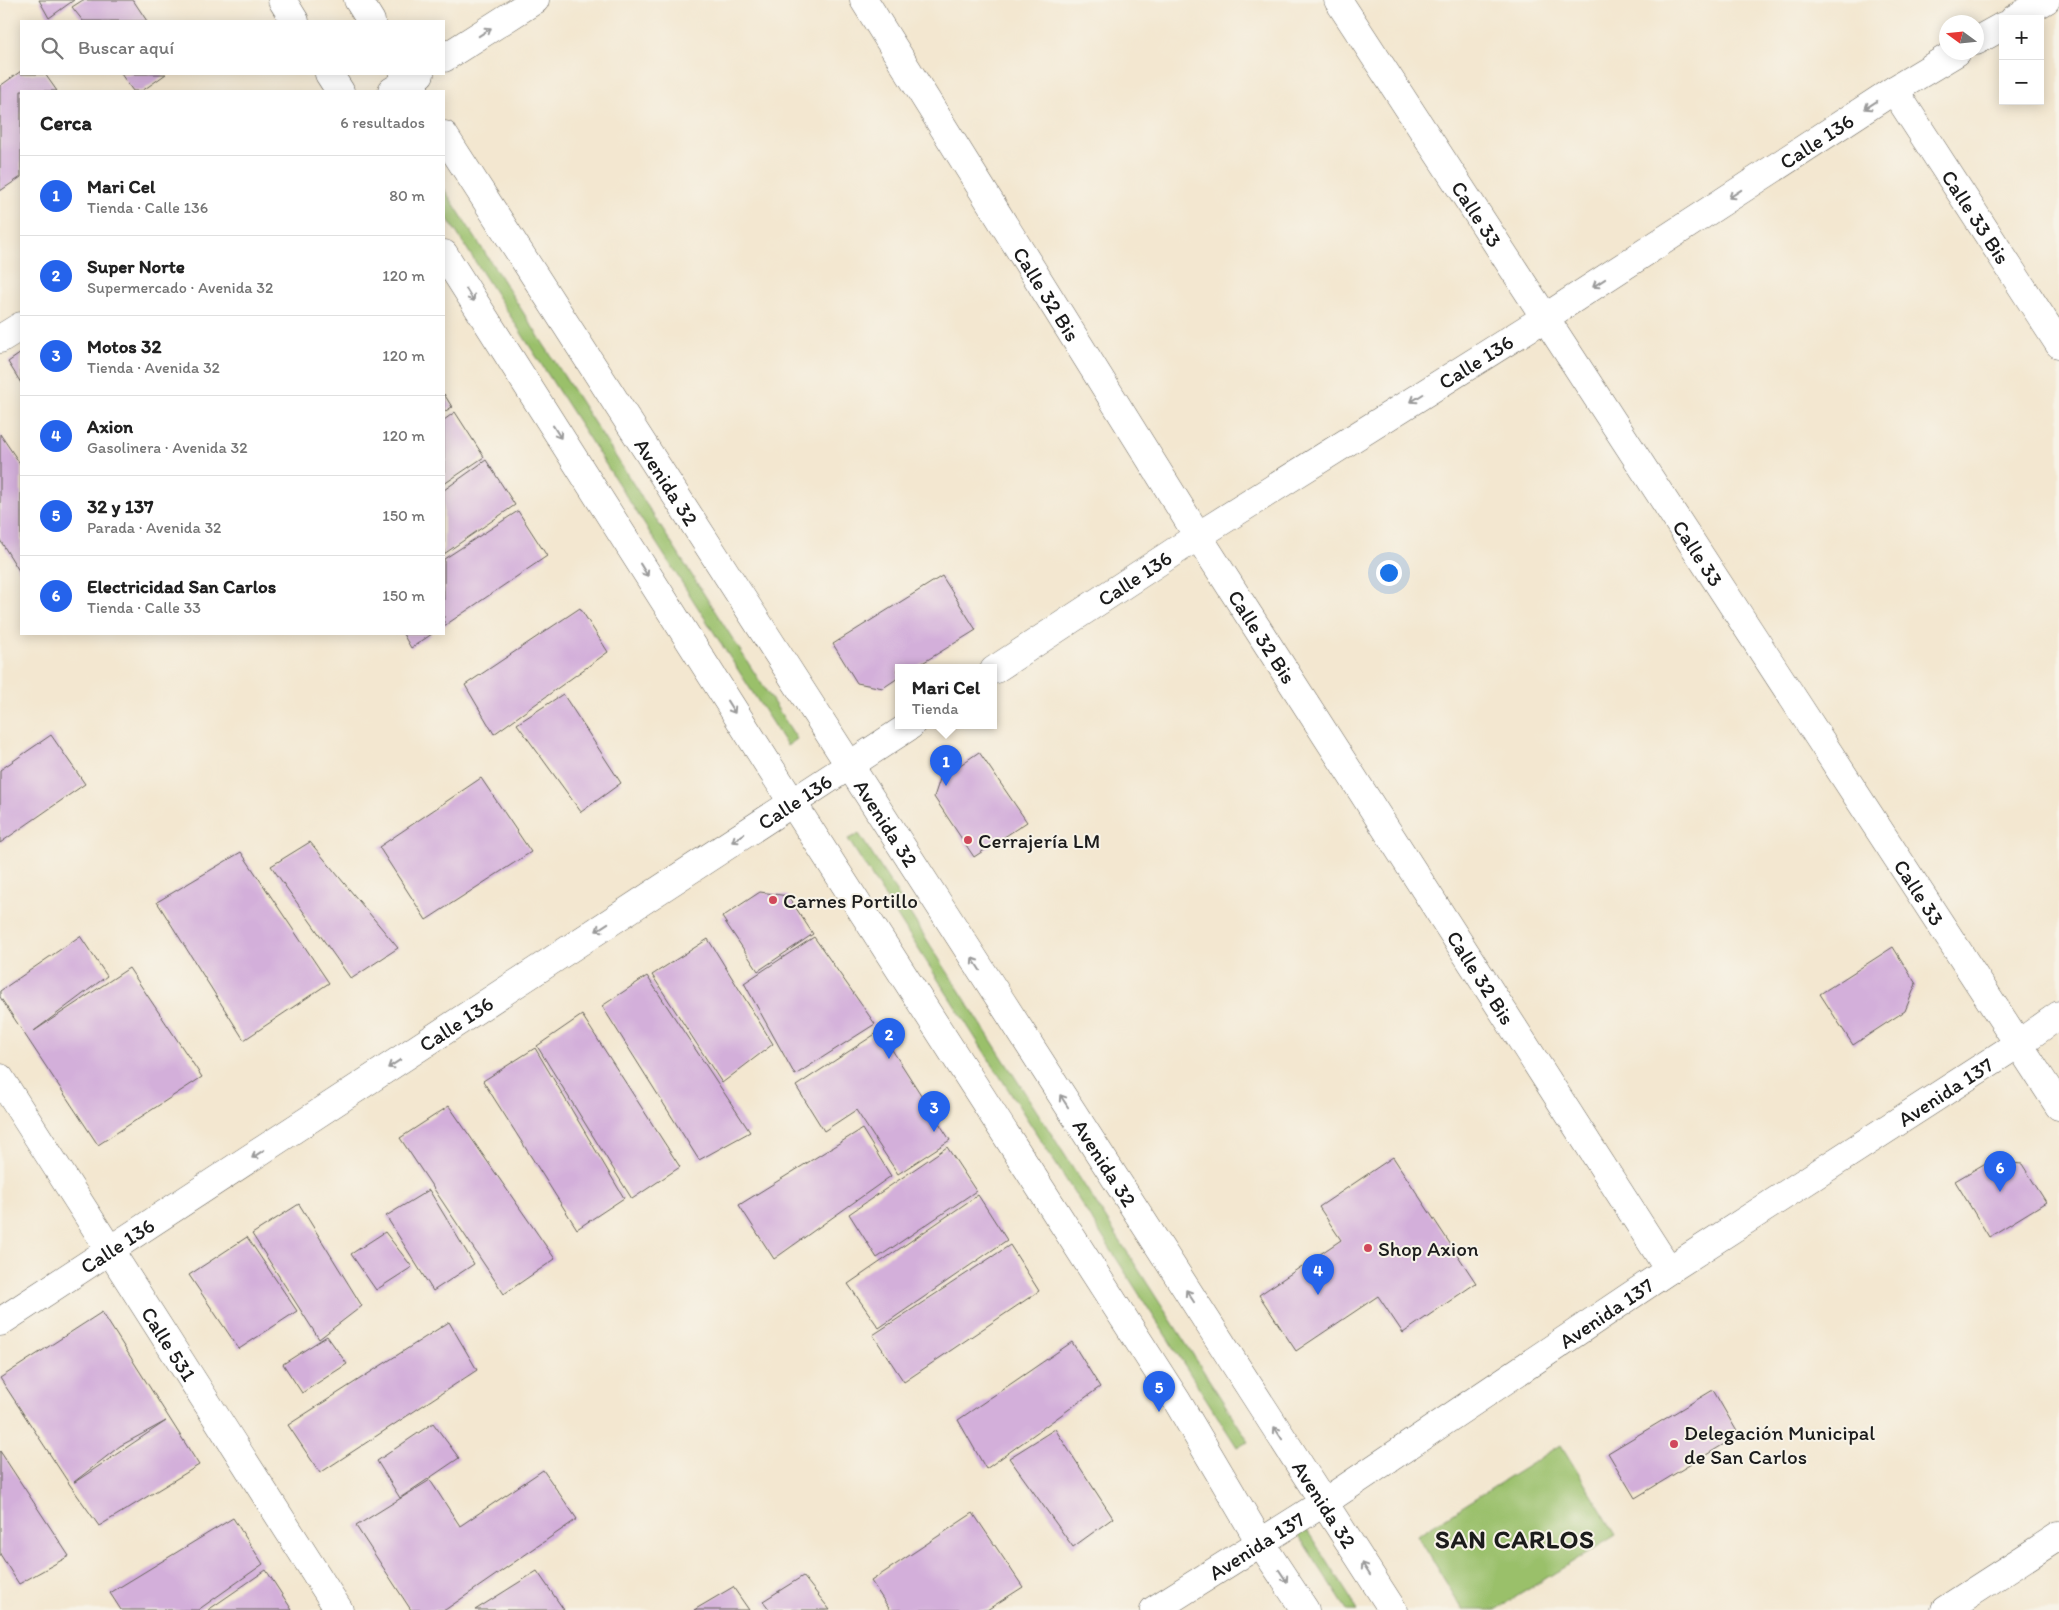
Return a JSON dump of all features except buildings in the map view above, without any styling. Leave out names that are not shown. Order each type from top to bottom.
[{"type":"street","points":[[282,0],[294,20]]},
{"type":"street","points":[[358,0],[370,20]]},
{"type":"street","points":[[445,57],[535,0]]},
{"type":"street","name":"Calle 32 Bis","points":[[864,0],[1198,536],[1669,1270]]},
{"type":"street","name":"Calle 33","points":[[1338,0],[2059,1106]]},
{"type":"street","points":[[2021,15],[2046,0]]},
{"type":"street","points":[[1984,37],[1999,28]]},
{"type":"street","name":"Calle 136","points":[[997,668],[1198,536],[1546,317],[1894,90],[1944,60]]},
{"type":"street","points":[[330,75],[339,90]]},
{"type":"street","name":"Calle 33 Bis","points":[[1894,90],[2059,344]]},
{"type":"street","name":"Avenida 32","points":[[445,137],[1393,1610]]},
{"type":"street","points":[[445,256],[792,802],[1177,1401],[1260,1542],[1305,1610]]},
{"type":"street","points":[[0,339],[20,327]]},
{"type":"street","name":"Calle 136","points":[[0,1322],[905,729]]},
{"type":"street","name":"Avenida 137","points":[[1154,1610],[1323,1503],[1669,1270],[2018,1044],[2059,1015]]},
{"type":"street","name":"Calle 531","points":[[0,1078],[339,1610]]},
{"type":"street","points":[[1945,1610],[2059,1536]]},
{"type":"green space","points":[[445,191],[797,739],[787,746],[445,215]]},
{"type":"green space","points":[[859,834],[1249,1442],[1237,1447],[848,839]]},
{"type":"green space","points":[[1561,1445],[1616,1535],[1495,1610],[1463,1610],[1417,1535]]},
{"type":"green space","points":[[1303,1524],[1358,1610],[1347,1610],[1294,1528]]},
{"type":"place","name":"Mari Cel","points":[[946,786]]},
{"type":"place","name":"Cerrajería LM","points":[[968,840]]},
{"type":"place","name":"Carnes Portillo","points":[[773,900]]},
{"type":"place","name":"Super Norte","points":[[889,1059]]},
{"type":"place","name":"Motos 32","points":[[934,1132]]},
{"type":"place","name":"Electricidad San Carlos","points":[[2000,1192]]},
{"type":"place","name":"Shop Axion","points":[[1368,1248]]},
{"type":"place","name":"Axion","points":[[1318,1295]]},
{"type":"place","name":"32 y 137","points":[[1159,1412]]},
{"type":"place","name":"Delegación Municipal de San Carlos","points":[[1674,1444]]},
{"type":"district","name":"SAN CARLOS","points":[[1515,1539]]}]
